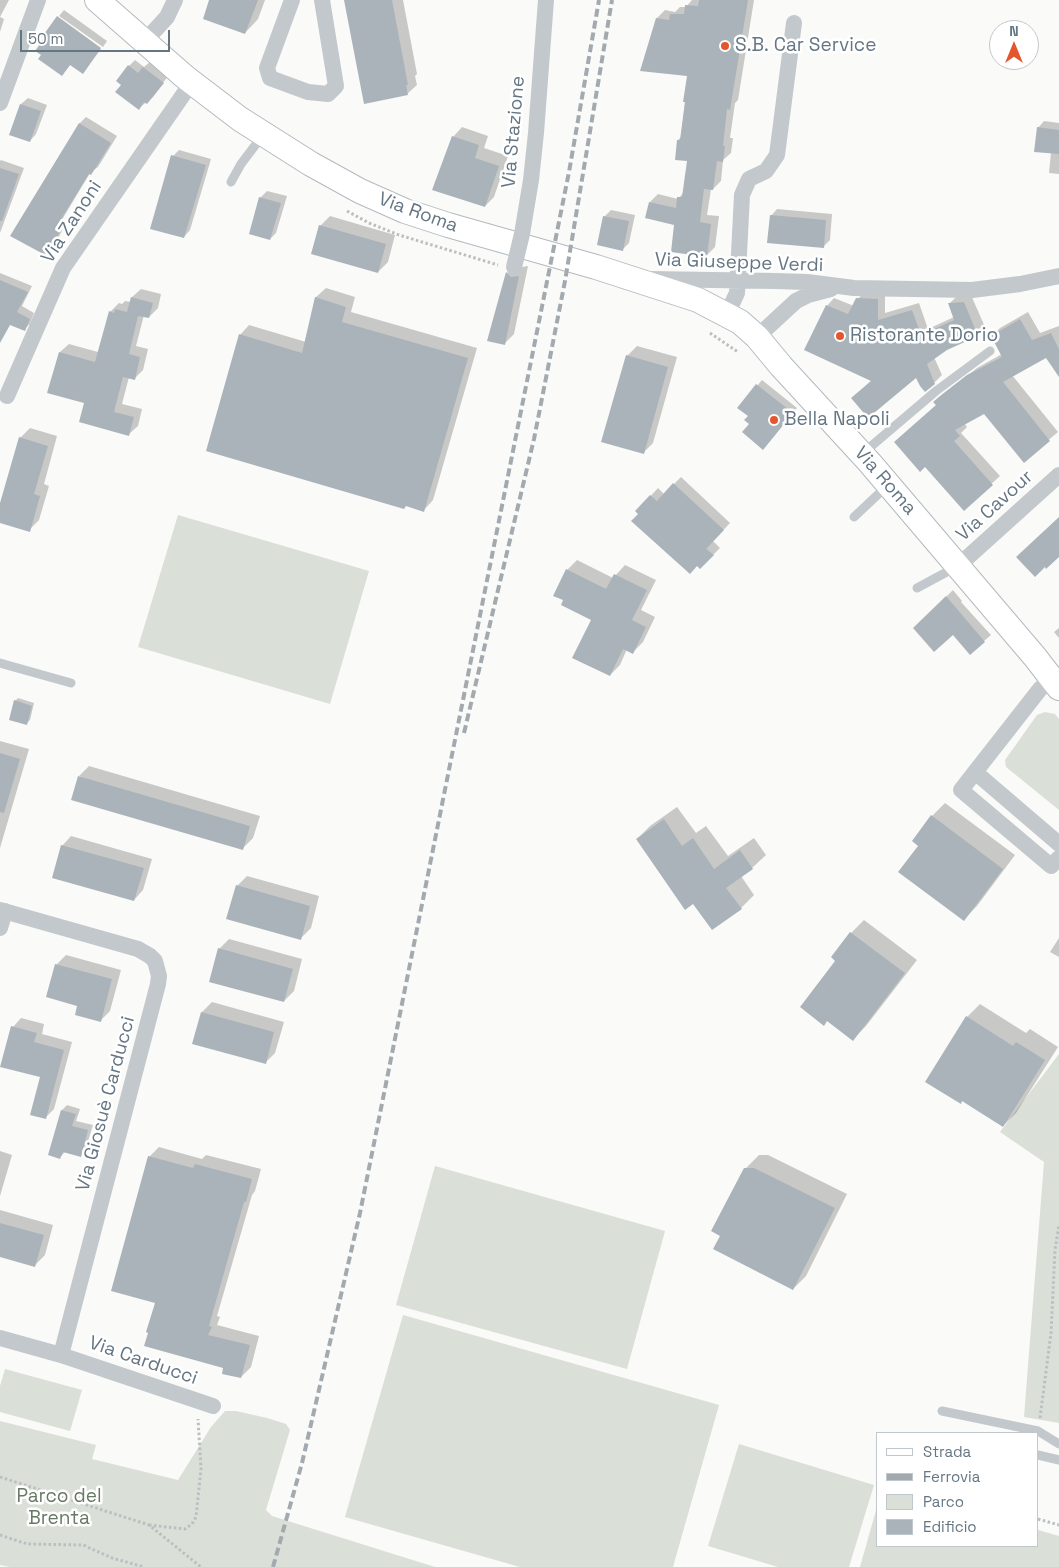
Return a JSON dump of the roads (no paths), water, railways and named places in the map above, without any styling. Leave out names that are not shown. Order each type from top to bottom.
[{"type":"main road","name":"Via Roma","points":[[96,0],[192,82],[240,119],[335,178],[360,191],[405,211],[472,233],[636,280],[698,300],[727,314],[749,328],[780,366],[888,484],[1055,683]]},
{"type":"street","points":[[0,103],[38,0]]},
{"type":"street","points":[[145,41],[167,17],[174,0]]},
{"type":"street","points":[[292,0],[267,68],[270,78],[308,92],[328,94],[336,86],[322,0]]},
{"type":"street","name":"Via Stazione","points":[[514,267],[522,234],[531,180],[546,0]]},
{"type":"street","points":[[727,314],[737,292],[742,195],[749,179],[766,171],[777,155],[794,23]]},
{"type":"street","name":"Via Zanoni","points":[[7,396],[63,268],[192,82]]},
{"type":"street","name":"Via Giuseppe Verdi","points":[[636,280],[807,282],[840,288],[972,290],[1020,284],[1059,276]]},
{"type":"street","name":"Via Giuseppe Verdi","points":[[757,337],[796,301],[808,294],[840,288]]},
{"type":"street","name":"Via Cavour","points":[[958,566],[1059,475]]},
{"type":"street","points":[[1055,683],[1040,689],[961,790],[1051,866],[1059,858]]},
{"type":"street","points":[[975,772],[1059,844]]},
{"type":"street","points":[[0,928],[2,911]]},
{"type":"street","name":"Via Giosuè Carducci","points":[[2,911],[138,949],[155,961],[159,976],[61,1355]]},
{"type":"street","points":[[0,1338],[61,1355]]},
{"type":"street","name":"Via Carducci","points":[[61,1355],[205,1404]]},
{"type":"lane","points":[[231,182],[241,164],[264,135]]},
{"type":"lane","points":[[862,454],[936,391],[990,351]]},
{"type":"lane","points":[[854,517],[888,484]]},
{"type":"lane","points":[[917,588],[958,566]]},
{"type":"lane","points":[[0,663],[71,683]]},
{"type":"lane","points":[[942,1411],[1038,1431],[1059,1444]]},
{"type":"lane","points":[[1039,1455],[1059,1460]]},
{"type":"railway","points":[[273,1567],[302,1463],[360,1213],[569,172],[599,0]]},
{"type":"railway","points":[[464,733],[534,439],[565,281],[612,0]]},
{"type":"place","name":"S.B. Car Service","points":[[725,46]]},
{"type":"place","name":"Ristorante Dorio","points":[[840,336]]},
{"type":"place","name":"Bella Napoli","points":[[774,420]]},
{"type":"park label","name":"Parco del Brenta","points":[[59,1508]]}]
